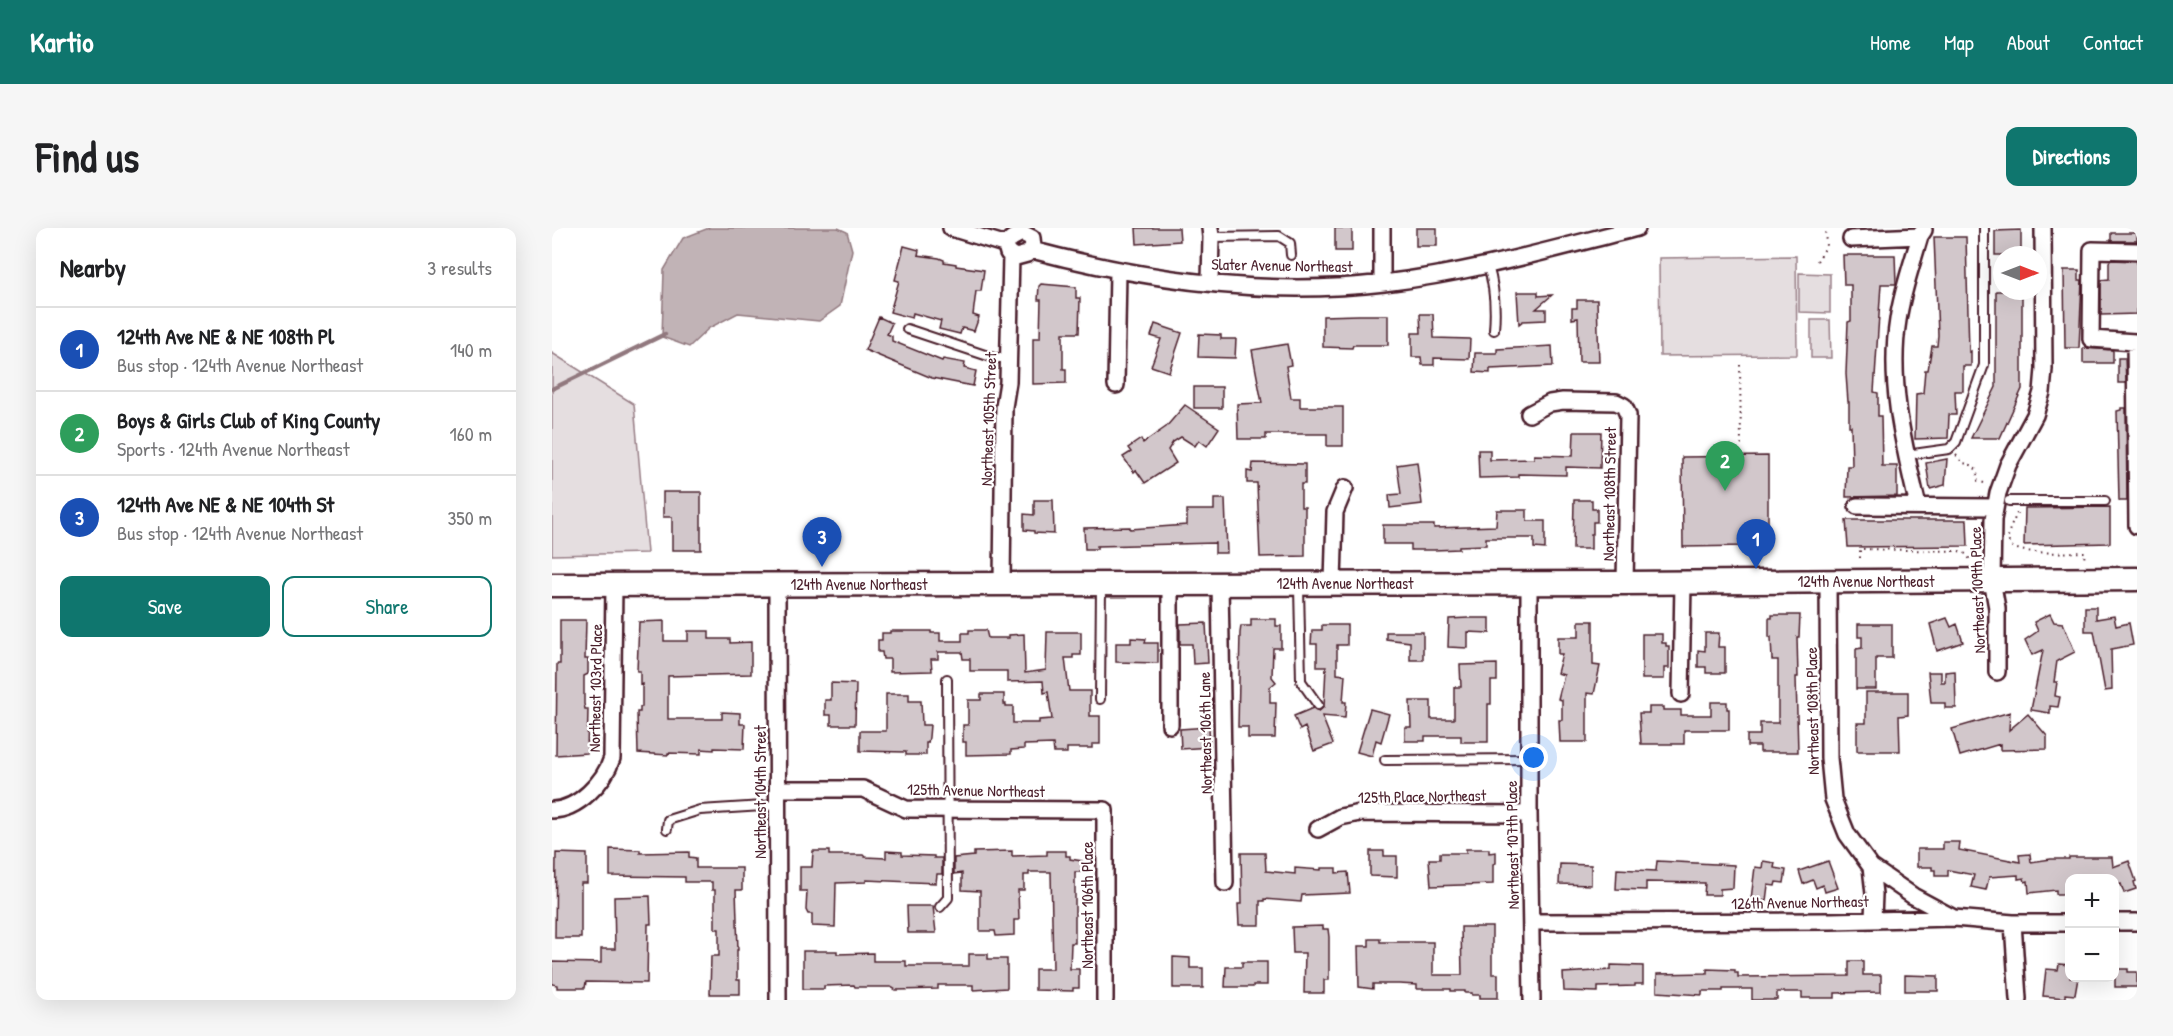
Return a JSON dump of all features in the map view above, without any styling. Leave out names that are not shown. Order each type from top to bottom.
[{"type":"main road","name":"124th Avenue Northeast","points":[[552,585],[1625,583],[2137,579]]},
{"type":"street","points":[[951,228],[1020,256],[1032,250],[1034,242],[1028,231],[1013,237],[1009,250]]},
{"type":"street","points":[[1382,228],[1382,284]]},
{"type":"street","name":"Northeast 109th Place","points":[[1997,672],[1997,608],[1992,580],[1993,520],[2007,503],[2008,465],[2035,415],[2042,392],[2044,369],[2043,228]]},
{"type":"street","name":"Slater Avenue Northeast","points":[[1032,250],[1118,271],[1252,286],[1318,287],[1382,284],[1488,266],[1631,229]]},
{"type":"street","points":[[1851,239],[1923,232],[1898,322],[1895,355],[1899,425],[1918,506]]},
{"type":"street","points":[[1210,233],[1210,282]]},
{"type":"street","name":"Northeast 105th Street","points":[[1002,583],[1009,250]]},
{"type":"street","points":[[2136,526],[2135,342],[2091,339],[2092,250],[2137,251]]},
{"type":"street","points":[[1116,384],[1118,271]]},
{"type":"street","name":"Northeast 108th Street","points":[[1529,414],[1550,403],[1563,401],[1616,402],[1624,406],[1628,415],[1625,583]]},
{"type":"street","points":[[1333,583],[1335,512],[1345,488]]},
{"type":"street","points":[[1857,506],[2007,503]]},
{"type":"street","name":"Northeast 108th Place","points":[[1828,580],[1828,758],[1833,799],[1847,834],[1871,867],[1913,896],[1954,918]]},
{"type":"street","name":"Northeast 107th Place","points":[[1529,582],[1532,1000]]},
{"type":"street","points":[[1681,694],[1683,582]]},
{"type":"street","name":"Northeast 104th Street","points":[[777,584],[778,1000]]},
{"type":"street","name":"Northeast 106th Lane","points":[[1170,584],[1170,725]]},
{"type":"street","name":"Northeast 106th Lane","points":[[1220,584],[1225,883]]},
{"type":"street","name":"Northeast 103rd Place","points":[[552,810],[570,806],[597,787],[608,771],[612,758],[614,585]]},
{"type":"street","name":"125th Avenue Northeast","points":[[779,789],[863,789],[906,808],[1105,810]]},
{"type":"street","name":"Northeast 106th Place","points":[[1105,810],[1105,1000]]},
{"type":"street","name":"125th Place Northeast","points":[[1318,829],[1340,817],[1360,813],[1529,814]]},
{"type":"street","points":[[1871,867],[1874,894],[1873,919]]},
{"type":"street","name":"126th Avenue Northeast","points":[[1531,922],[1954,918],[2013,923],[2065,923]]},
{"type":"street","points":[[2119,922],[2137,922]]},
{"type":"street","points":[[2013,923],[2018,999]]},
{"type":"lane","points":[[1906,455],[1949,449],[1956,442],[1979,381],[1984,365],[1984,228]]},
{"type":"lane","points":[[1210,233],[1279,236],[1290,243],[1291,255]]},
{"type":"lane","points":[[1488,266],[1495,288],[1494,330]]},
{"type":"lane","points":[[907,329],[994,358],[1008,358]]},
{"type":"lane","points":[[2007,503],[2105,501]]},
{"type":"lane","points":[[1299,583],[1301,681],[1318,705]]},
{"type":"lane","points":[[1100,699],[1101,584]]},
{"type":"lane","points":[[940,907],[948,898],[947,679]]},
{"type":"lane","points":[[1385,760],[1529,759]]},
{"type":"lane","points":[[667,829],[668,820],[700,810],[779,805]]},
{"type":"path","points":[[1817,261],[1826,247],[1825,228]]},
{"type":"path","points":[[1740,365],[1741,446]]},
{"type":"path","points":[[1956,455],[1963,463],[1973,464],[1977,468],[1978,481],[1992,485]]},
{"type":"path","points":[[2007,503],[2017,514],[2008,536],[2010,544],[2015,549],[2032,552],[2085,552],[2084,559]]},
{"type":"path","points":[[1860,558],[1860,549],[1959,551],[1966,554],[1971,561]]},
{"type":"shaded area","points":[[709,228],[838,228],[847,232],[852,250],[840,306],[819,321],[738,313],[709,328],[689,347],[662,337],[664,270],[683,238]]},
{"type":"shaded area","points":[[1796,256],[1797,355],[1660,356],[1659,258]]},
{"type":"shaded area","points":[[1799,273],[1830,274],[1830,313],[1799,312]]},
{"type":"shaded area","points":[[1811,320],[1830,320],[1831,358],[1811,358]]},
{"type":"shaded area","points":[[552,353],[634,404],[647,553],[552,555]]},
{"type":"building","points":[[1136,228],[1179,228],[1180,241],[1137,244]]},
{"type":"building","points":[[1335,228],[1352,228],[1352,251],[1335,251]]},
{"type":"building","points":[[1416,228],[1437,228],[1437,246],[1416,246]]},
{"type":"building","points":[[2021,230],[2021,246],[1995,246],[1995,231]]},
{"type":"building","points":[[2111,233],[2137,233],[2137,241],[2111,241]]},
{"type":"building","points":[[1934,237],[1966,237],[1971,366],[1963,366],[1963,391],[1955,391],[1956,415],[1949,415],[1948,438],[1915,439],[1916,394],[1923,393],[1925,370],[1928,370],[1932,346],[1937,346]]},
{"type":"building","points":[[904,246],[919,250],[918,255],[939,258],[944,262],[956,264],[956,266],[984,270],[981,291],[976,291],[973,315],[979,317],[974,331],[962,328],[960,334],[939,329],[941,321],[913,313],[912,318],[890,312],[899,281],[895,280]]},
{"type":"building","points":[[1843,255],[1895,255],[1896,284],[1881,284],[1874,392],[1878,393],[1878,416],[1881,416],[1882,466],[1897,466],[1897,496],[1846,497],[1847,466],[1852,466],[1846,374],[1848,322],[1851,321],[1851,285],[1844,285]]},
{"type":"building","points":[[2111,260],[2137,261],[2137,314],[2101,315],[2101,280],[2109,279]]},
{"type":"building","points":[[2064,270],[2079,270],[2079,280],[2082,280],[2079,348],[2065,348]]},
{"type":"building","points":[[1041,284],[1076,287],[1076,298],[1080,298],[1079,333],[1063,333],[1063,369],[1066,369],[1066,383],[1033,384],[1033,338],[1040,338],[1041,300],[1038,300]]},
{"type":"building","points":[[1517,292],[1538,292],[1538,296],[1552,295],[1536,309],[1546,309],[1546,320],[1523,321],[1519,324]]},
{"type":"building","points":[[1577,300],[1597,300],[1599,362],[1579,362],[1578,318],[1572,319],[1572,308],[1577,308]]},
{"type":"building","points":[[1996,300],[2022,300],[2022,389],[2000,438],[1971,438],[1996,387]]},
{"type":"building","points":[[1420,314],[1433,314],[1434,338],[1470,339],[1469,359],[1434,358],[1434,365],[1422,365],[1421,357],[1412,357],[1412,333],[1421,333]]},
{"type":"building","points":[[1388,315],[1388,345],[1353,345],[1352,348],[1323,347],[1323,316]]},
{"type":"building","points":[[879,317],[892,323],[887,334],[892,336],[892,341],[942,361],[943,359],[965,363],[964,368],[976,371],[973,386],[932,378],[865,350]]},
{"type":"building","points":[[1155,324],[1182,333],[1169,372],[1151,366],[1161,339],[1151,336]]},
{"type":"building","points":[[1199,334],[1221,335],[1221,339],[1236,339],[1235,358],[1198,357]]},
{"type":"building","points":[[1287,344],[1291,365],[1286,366],[1291,398],[1300,398],[1300,407],[1343,407],[1343,446],[1327,446],[1327,434],[1266,434],[1266,439],[1238,439],[1237,404],[1262,403],[1252,350]]},
{"type":"building","points":[[1552,346],[1553,366],[1490,369],[1490,373],[1474,372],[1475,353],[1497,353],[1497,349]]},
{"type":"building","points":[[2083,348],[2112,350],[2113,363],[2083,363]]},
{"type":"building","points":[[2118,358],[2125,358],[2126,383],[2118,383]]},
{"type":"building","points":[[1194,387],[1222,387],[1222,408],[1194,408]]},
{"type":"building","points":[[1185,405],[1219,428],[1207,446],[1199,440],[1195,446],[1181,437],[1173,442],[1168,450],[1176,463],[1145,483],[1123,457],[1131,452],[1128,448],[1141,439],[1143,443],[1166,427]]},
{"type":"building","points":[[2126,408],[2127,501],[2119,501],[2117,411]]},
{"type":"building","points":[[1574,432],[1601,432],[1600,468],[1566,467],[1566,475],[1518,474],[1518,477],[1479,478],[1478,450],[1490,450],[1490,460],[1534,459],[1534,455],[1573,456]]},
{"type":"building","points":[[1768,456],[1768,524],[1746,525],[1746,546],[1683,547],[1682,457]]},
{"type":"building","points":[[1947,459],[1945,485],[1930,489],[1926,463]]},
{"type":"building","points":[[1417,462],[1422,504],[1390,508],[1389,495],[1401,494],[1397,465]]},
{"type":"building","points":[[1253,463],[1305,464],[1305,484],[1301,484],[1301,507],[1305,507],[1305,556],[1260,557],[1257,483],[1247,483],[1247,471],[1252,472]]},
{"type":"building","points":[[663,492],[701,492],[701,550],[672,550],[672,517],[663,517]]},
{"type":"building","points":[[1214,499],[1225,499],[1227,553],[1215,553],[1215,543],[1097,546],[1097,549],[1085,549],[1084,528],[1130,527],[1130,529],[1187,525],[1187,510],[1214,510]]},
{"type":"building","points":[[1034,500],[1053,500],[1054,534],[1024,530],[1024,514],[1034,515]]},
{"type":"building","points":[[1574,500],[1592,500],[1592,509],[1597,509],[1597,522],[1593,522],[1593,534],[1591,534],[1591,549],[1573,549]]},
{"type":"building","points":[[2110,507],[2110,543],[2024,545],[2025,508]]},
{"type":"building","points":[[1497,510],[1527,510],[1527,521],[1545,521],[1545,549],[1534,548],[1534,538],[1486,538],[1486,545],[1434,550],[1411,550],[1411,544],[1383,544],[1383,525],[1434,525],[1434,528],[1496,526]]},
{"type":"building","points":[[1846,520],[1967,520],[1968,546],[1848,547]]},
{"type":"building","points":[[2085,607],[2096,607],[2096,619],[2114,616],[2116,626],[2129,623],[2133,645],[2111,649],[2112,690],[2105,691],[2094,631],[2085,631]]},
{"type":"building","points":[[2050,614],[2054,622],[2063,623],[2075,652],[2057,661],[2055,696],[2060,697],[2058,707],[2050,706],[2050,713],[2031,710],[2043,650],[2032,655],[2025,640],[2038,631],[2034,622]]},
{"type":"building","points":[[1772,615],[1800,615],[1799,637],[1797,637],[1798,677],[1796,677],[1798,752],[1760,752],[1760,746],[1747,746],[1747,735],[1760,735],[1760,723],[1778,723],[1778,660],[1772,660],[1771,637],[1769,637],[1769,618],[1772,618]]},
{"type":"building","points":[[1490,618],[1490,633],[1468,632],[1468,648],[1448,647],[1449,619]]},
{"type":"building","points":[[1947,618],[1951,627],[1957,624],[1963,642],[1937,651],[1930,624]]},
{"type":"building","points":[[1251,619],[1276,619],[1276,626],[1281,626],[1281,648],[1273,648],[1272,677],[1276,682],[1270,687],[1270,703],[1276,703],[1275,738],[1248,738],[1248,727],[1238,727],[1240,633],[1241,626],[1251,626]]},
{"type":"building","points":[[560,620],[586,620],[585,659],[588,659],[588,674],[584,676],[584,704],[585,709],[588,709],[587,753],[556,755]]},
{"type":"building","points":[[664,621],[664,641],[688,641],[688,631],[709,631],[709,639],[730,639],[730,643],[751,642],[751,674],[668,676],[668,719],[722,719],[722,712],[740,713],[740,724],[745,724],[744,749],[701,749],[701,754],[638,753],[637,712],[640,712],[640,707],[642,707],[642,684],[640,685],[640,671],[637,671],[639,622]]},
{"type":"building","points":[[1579,621],[1593,621],[1593,665],[1600,666],[1594,694],[1587,693],[1587,742],[1560,742],[1559,720],[1562,720],[1562,700],[1558,699],[1564,675],[1557,673],[1562,654],[1558,654],[1558,637],[1579,637]]},
{"type":"building","points":[[1206,623],[1208,663],[1193,664],[1192,644],[1180,644],[1180,624]]},
{"type":"building","points":[[1858,624],[1892,624],[1892,658],[1876,658],[1876,689],[1856,689],[1856,649],[1862,648],[1862,637],[1858,637]]},
{"type":"building","points":[[1322,625],[1347,625],[1347,645],[1337,645],[1337,674],[1345,675],[1343,702],[1346,702],[1345,718],[1322,716],[1333,744],[1314,751],[1305,727],[1300,730],[1294,716],[1313,708],[1319,711],[1324,707],[1326,667],[1317,667],[1317,644],[1311,644],[1312,630],[1322,630]]},
{"type":"building","points":[[969,630],[986,630],[988,638],[1009,638],[1009,635],[1024,634],[1025,673],[1046,670],[1047,632],[1081,632],[1081,655],[1065,658],[1069,691],[1090,691],[1090,716],[1100,716],[1100,744],[1092,744],[1092,748],[1067,748],[1067,753],[1054,753],[1053,744],[1024,745],[1024,749],[1011,750],[1011,754],[966,755],[963,725],[968,725],[968,700],[981,700],[981,694],[1004,694],[1004,704],[1013,706],[1013,723],[1039,723],[1039,720],[1052,719],[1048,692],[1044,693],[1043,681],[1007,682],[1007,671],[970,671],[970,659],[963,659],[962,652],[938,652],[938,659],[931,659],[932,671],[890,672],[890,659],[883,659],[882,652],[878,652],[878,640],[882,640],[882,633],[890,633],[890,631],[931,631],[931,633],[940,633],[940,641],[962,641],[962,633],[969,633]]},
{"type":"building","points":[[1386,632],[1423,632],[1423,660],[1410,660],[1410,642],[1386,639]]},
{"type":"building","points":[[1705,633],[1719,633],[1718,647],[1725,647],[1725,673],[1706,673],[1706,667],[1698,667],[1698,650],[1705,651]]},
{"type":"building","points":[[1642,634],[1662,634],[1662,643],[1669,646],[1669,668],[1664,668],[1664,679],[1642,679]]},
{"type":"building","points":[[1131,638],[1146,639],[1145,643],[1158,643],[1158,663],[1116,662],[1116,643],[1131,643]]},
{"type":"building","points":[[1497,664],[1497,681],[1491,681],[1491,704],[1488,704],[1488,742],[1461,742],[1461,736],[1425,736],[1425,741],[1405,741],[1405,727],[1411,727],[1410,701],[1431,701],[1431,719],[1454,719],[1454,687],[1461,687],[1460,665]]},
{"type":"building","points":[[1955,671],[1956,708],[1945,708],[1945,703],[1931,703],[1928,672],[1941,672],[1941,682],[1945,682],[1945,672]]},
{"type":"building","points":[[831,683],[856,684],[855,725],[831,725],[831,715],[825,715],[825,700],[831,700]]},
{"type":"building","points":[[1866,692],[1908,692],[1908,715],[1899,716],[1900,751],[1857,751],[1857,723],[1866,723]]},
{"type":"building","points":[[886,694],[909,694],[909,701],[921,701],[922,725],[930,725],[926,755],[860,751],[860,731],[886,731]]},
{"type":"building","points":[[1711,702],[1727,702],[1729,730],[1684,730],[1684,744],[1641,744],[1639,713],[1649,713],[1649,707],[1681,710],[1681,715],[1711,715]]},
{"type":"building","points":[[1370,709],[1389,714],[1381,742],[1376,740],[1372,756],[1357,752]]},
{"type":"building","points":[[2010,712],[2009,730],[2028,714],[2047,736],[2047,749],[2000,750],[2000,744],[1960,756],[1952,729]]},
{"type":"building","points":[[1209,727],[1210,747],[1181,749],[1180,729]]},
{"type":"building","points":[[1943,842],[1960,842],[1959,850],[2020,862],[2019,855],[2030,854],[2031,862],[2069,859],[2069,857],[2112,857],[2113,867],[2129,861],[2136,881],[2134,882],[2136,889],[2124,893],[2121,884],[2119,885],[2119,874],[2065,874],[2065,894],[2056,894],[2056,890],[2029,893],[2028,881],[2025,882],[2024,878],[2018,879],[2018,875],[1989,877],[1986,890],[1971,887],[1974,875],[1948,870],[1948,876],[1935,876],[1935,870],[1932,870],[1932,867],[1917,867],[1917,849],[1943,849]]},
{"type":"building","points":[[610,849],[640,850],[640,853],[689,852],[689,857],[696,858],[696,868],[742,868],[742,890],[736,890],[737,980],[740,980],[740,994],[710,994],[711,956],[719,956],[719,929],[715,929],[715,890],[712,890],[712,882],[685,882],[685,877],[610,876]]},
{"type":"building","points":[[1466,849],[1489,849],[1489,853],[1496,852],[1496,863],[1493,864],[1493,884],[1431,886],[1429,859],[1440,859],[1440,853],[1466,853]]},
{"type":"building","points":[[813,851],[829,851],[829,855],[886,858],[886,851],[902,852],[902,855],[934,856],[934,858],[942,858],[942,874],[937,874],[936,883],[866,880],[866,882],[836,883],[835,927],[812,926],[812,914],[808,914],[806,910],[807,891],[800,891],[800,867],[812,867]]},
{"type":"building","points":[[1012,851],[1012,856],[1047,855],[1047,851],[1066,851],[1066,856],[1070,856],[1070,859],[1082,861],[1082,872],[1075,872],[1075,943],[1071,943],[1070,969],[1079,969],[1079,988],[1073,988],[1073,991],[1035,990],[1035,969],[1053,969],[1051,872],[1029,872],[1029,875],[1024,875],[1024,890],[1018,890],[1019,920],[1014,920],[1014,935],[996,936],[995,931],[980,931],[980,891],[962,890],[962,873],[954,874],[954,858],[974,856],[974,852]]},
{"type":"building","points":[[1370,851],[1384,851],[1384,856],[1397,856],[1397,877],[1370,876]]},
{"type":"building","points":[[556,853],[587,854],[587,883],[581,883],[581,938],[555,938]]},
{"type":"building","points":[[1241,853],[1265,853],[1266,871],[1295,874],[1295,868],[1321,870],[1321,868],[1336,868],[1336,873],[1348,872],[1350,893],[1302,895],[1301,902],[1264,899],[1260,901],[1260,925],[1239,925],[1238,904],[1242,904]]},
{"type":"building","points":[[1657,861],[1734,865],[1733,888],[1720,889],[1720,895],[1704,895],[1705,883],[1646,882],[1646,890],[1616,889],[1617,869],[1656,871]]},
{"type":"building","points":[[1763,861],[1775,863],[1774,868],[1786,870],[1784,883],[1776,882],[1775,886],[1768,885],[1766,901],[1751,899],[1755,867],[1762,868]]},
{"type":"building","points":[[1828,861],[1838,888],[1825,892],[1823,885],[1816,888],[1813,880],[1803,884],[1799,871]]},
{"type":"building","points":[[1560,864],[1591,865],[1591,885],[1559,884]]},
{"type":"building","points":[[650,896],[651,924],[648,924],[647,983],[586,982],[585,988],[557,988],[557,985],[552,984],[552,962],[601,963],[601,949],[615,949],[614,897]]},
{"type":"building","points":[[907,906],[933,906],[936,933],[908,933]]},
{"type":"building","points":[[1323,926],[1323,929],[1328,929],[1329,937],[1329,980],[1324,980],[1324,993],[1304,993],[1305,953],[1293,953],[1292,927]]},
{"type":"building","points":[[1461,927],[1492,927],[1492,974],[1498,974],[1498,998],[1480,998],[1480,995],[1472,995],[1465,991],[1451,991],[1451,989],[1417,989],[1417,985],[1373,984],[1373,989],[1359,987],[1358,946],[1369,946],[1369,939],[1380,939],[1380,942],[1433,942],[1433,975],[1462,975]]},
{"type":"building","points":[[803,951],[837,951],[837,954],[873,953],[873,961],[906,961],[906,966],[969,966],[969,954],[988,954],[988,959],[1007,959],[1007,988],[973,990],[973,985],[938,985],[938,989],[896,990],[891,987],[855,987],[854,985],[803,989]]},
{"type":"building","points":[[1173,957],[1190,958],[1190,968],[1203,968],[1203,988],[1173,988]]},
{"type":"building","points":[[1849,961],[1863,961],[1863,975],[1881,975],[1881,992],[1835,993],[1835,998],[1802,998],[1802,992],[1777,992],[1777,1000],[1752,1000],[1752,989],[1702,991],[1702,995],[1657,992],[1657,974],[1707,973],[1707,969],[1735,970],[1738,977],[1849,976]]},
{"type":"building","points":[[1242,962],[1267,962],[1267,985],[1225,987],[1226,967],[1242,967]]},
{"type":"building","points":[[2059,964],[2065,965],[2065,982],[2077,982],[2075,995],[2065,994],[2065,998],[2043,996],[2046,969],[2058,970]]},
{"type":"building","points":[[1611,965],[1643,966],[1643,984],[1598,987],[1598,992],[1564,991],[1563,973],[1611,970]]},
{"type":"building","points":[[2119,969],[2137,972],[2137,987],[2115,987],[2115,982],[2119,982]]},
{"type":"building","points":[[1905,975],[1938,976],[1938,991],[1905,991]]},
{"type":"waterway","points":[[552,389],[665,334]]},
{"type":"place","name":"Boys & Girls Club of King County","points":[[1725,491]]},
{"type":"place","name":"124th Ave NE & NE 104th St","points":[[822,567]]},
{"type":"place","name":"124th Ave NE & NE 108th Pl","points":[[1756,569]]}]
